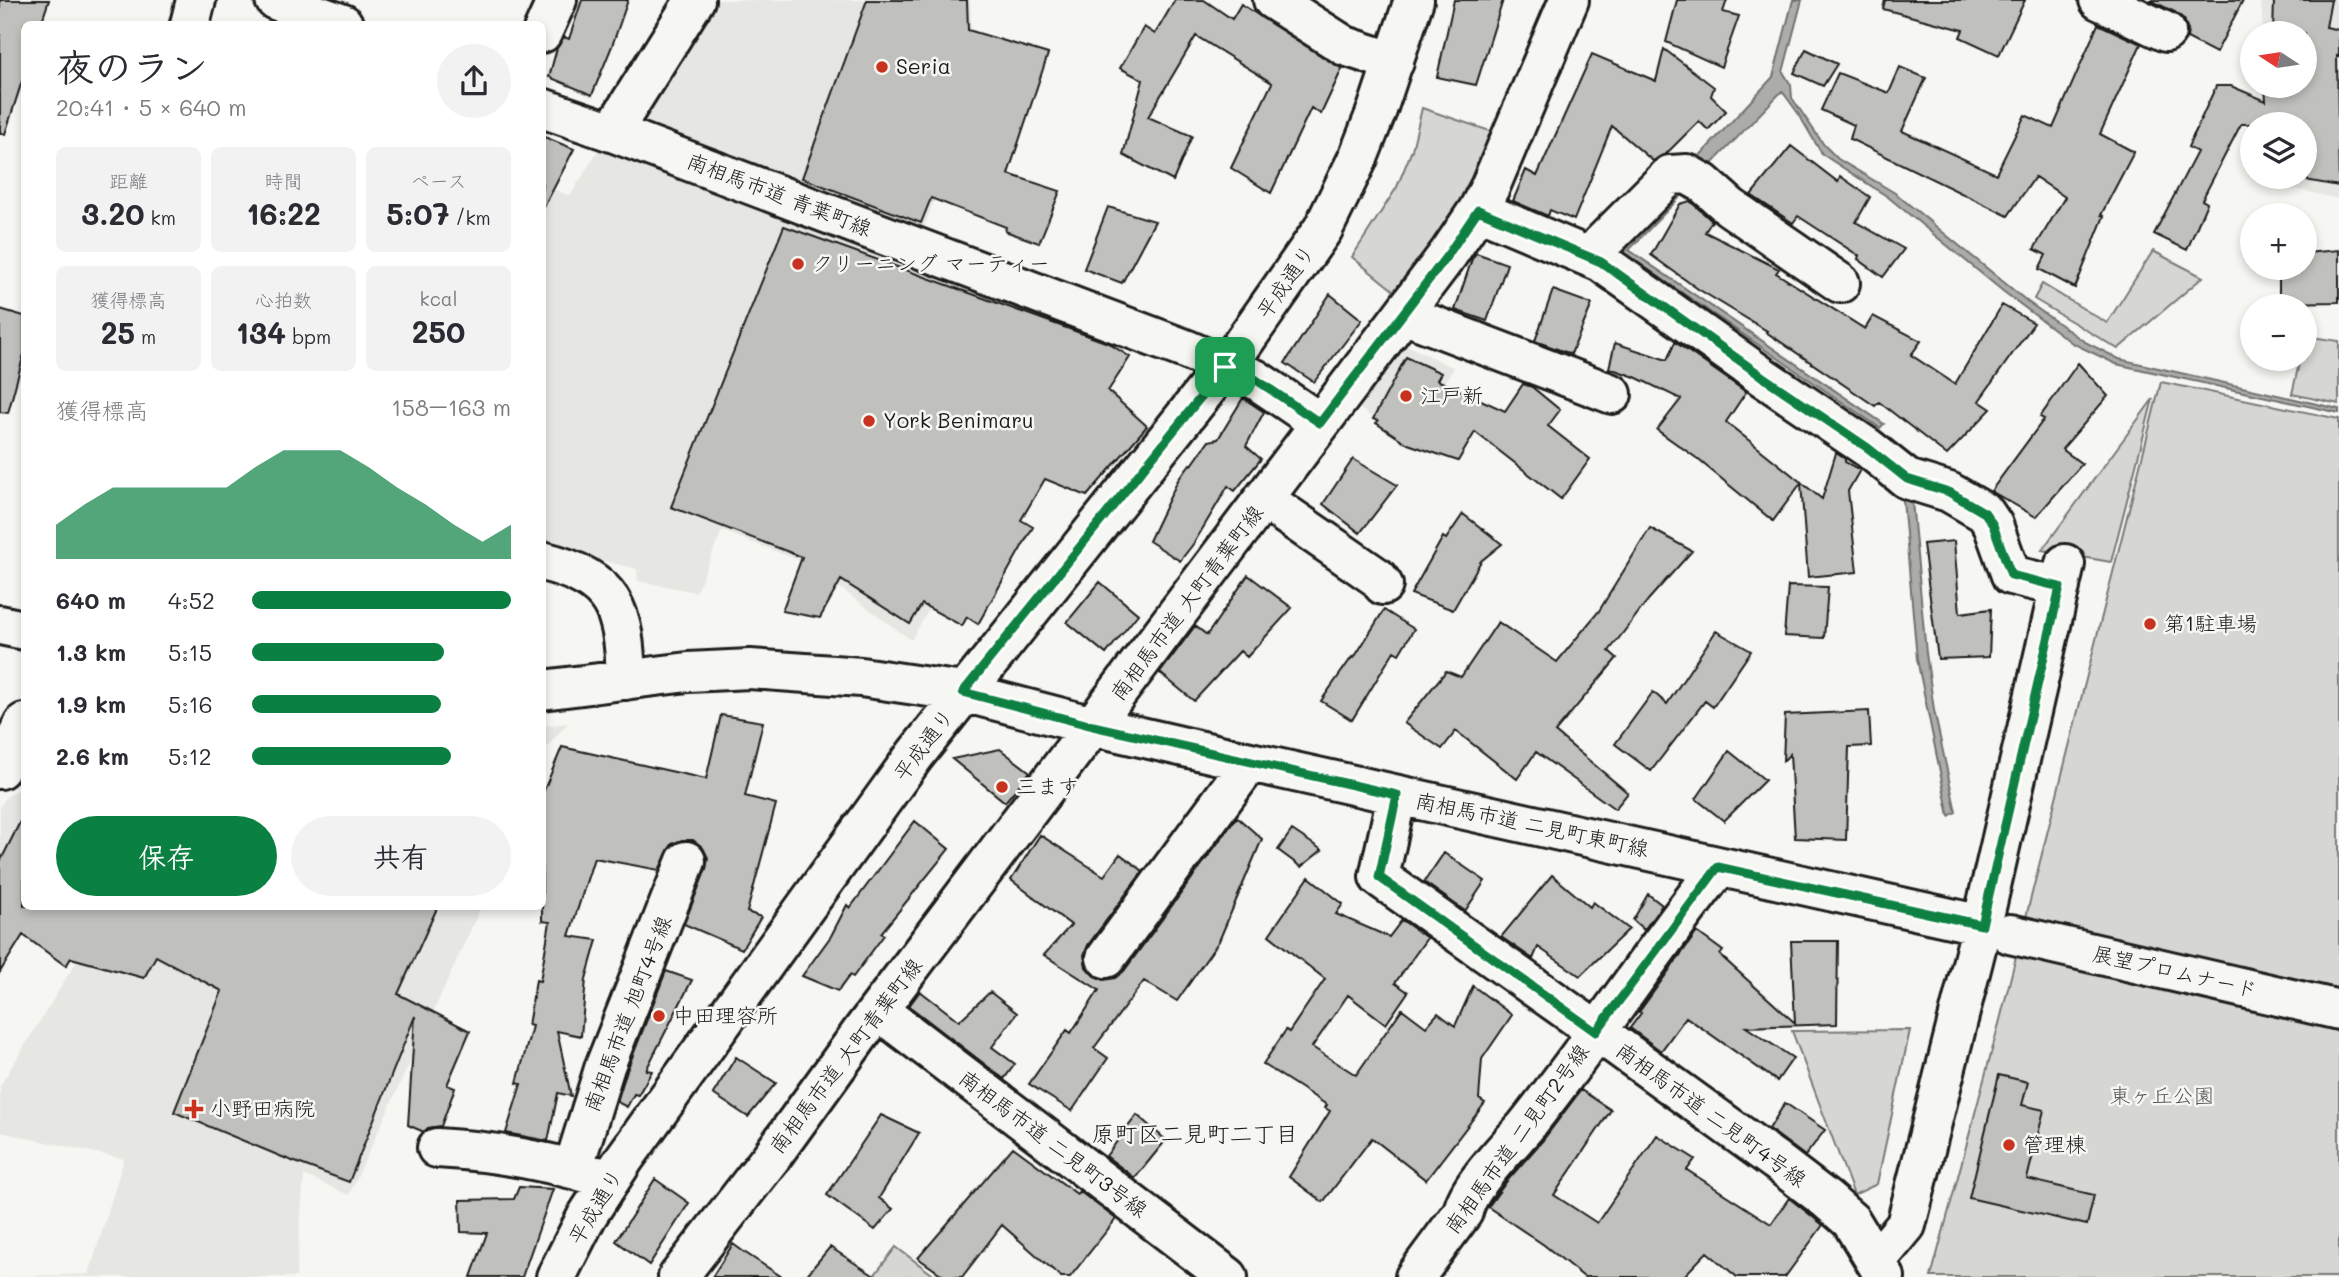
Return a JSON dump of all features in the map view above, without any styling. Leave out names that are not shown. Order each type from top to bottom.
[{"type":"street","points":[[191,21],[196,0]]},
{"type":"street","points":[[275,0],[335,21]]},
{"type":"street","points":[[546,24],[557,0]]},
{"type":"street","points":[[612,132],[695,0]]},
{"type":"street","points":[[1273,0],[1345,46],[1394,61]]},
{"type":"street","name":"平成通り","points":[[556,1277],[587,1216],[610,1180],[915,755],[1225,367],[1323,229],[1358,159],[1414,0]]},
{"type":"street","name":"南相馬市道 大町青葉町線","points":[[678,1277],[772,1156],[1449,253],[1478,210],[1524,110],[1569,0]]},
{"type":"street","points":[[2099,0],[2166,32]]},
{"type":"street","name":"南相馬市道 青葉町線","points":[[546,109],[1159,340],[1255,379],[1320,423]]},
{"type":"street","points":[[1591,257],[1671,175],[1688,177],[1840,284]]},
{"type":"street","points":[[1478,210],[1601,262],[1868,448],[1907,479],[1949,492],[1985,513],[1993,525],[2011,575],[2063,575],[1996,929],[1906,1225],[1880,1269]]},
{"type":"street","points":[[1404,314],[1612,394]]},
{"type":"street","points":[[1265,500],[1378,578],[1383,586]]},
{"type":"street","points":[[546,562],[586,575],[604,590],[615,608],[621,629],[626,680]]},
{"type":"street","points":[[0,625],[21,629]]},
{"type":"street","name":"南相馬市道 二見町東町線","points":[[546,690],[719,669],[750,669],[862,677],[963,692],[1093,726],[1996,929]]},
{"type":"street","points":[[1106,958],[1250,762]]},
{"type":"street","name":"南相馬市道 二見町4号線","points":[[1397,795],[1379,877],[1827,1200],[1851,1221],[1880,1269]]},
{"type":"street","name":"南相馬市道 旭町4号線","points":[[573,1168],[605,1066],[686,861]]},
{"type":"street","name":"南相馬市道 二見町2号線","points":[[1415,1277],[1463,1212],[1464,1204],[1479,1183],[1525,1126],[1718,867]]},
{"type":"street","name":"展望プロムナード","points":[[1996,929],[2339,1010]]},
{"type":"street","name":"南相馬市道 二見町3号線","points":[[879,1011],[1228,1277]]},
{"type":"street","points":[[437,1148],[485,1151],[573,1168],[610,1180]]},
{"type":"shaded area","points":[[707,0],[970,0],[974,90],[910,266],[1092,332],[911,640],[806,563],[722,531],[696,592],[638,581],[637,569],[546,547],[546,186],[570,196],[605,139]]},
{"type":"shaded area","points":[[1793,0],[1802,0],[1783,72],[1791,85],[1792,98],[1824,145],[1838,159],[1895,193],[2028,302],[2085,342],[2119,359],[2339,409],[2339,413],[2116,364],[2072,343],[2004,292],[1888,197],[1822,154],[1782,91],[1629,250],[1884,424],[1880,428],[1615,247],[1773,77]]},
{"type":"shaded area","points":[[2261,0],[2339,0],[2339,199],[2290,189],[2317,189],[2317,112],[2266,112],[2266,98],[2317,98],[2317,21],[2262,21]]},
{"type":"shaded area","points":[[1396,340],[1454,368],[1407,441],[1353,404]]},
{"type":"shaded area","points":[[1903,500],[1912,501],[1934,710],[1956,812],[1949,816],[1917,659]]},
{"type":"shaded area","points":[[568,723],[546,748],[546,726]]},
{"type":"shaded area","points":[[21,789],[21,888],[0,876],[0,807],[6,797]]},
{"type":"shaded area","name":"小野田病院","points":[[60,910],[480,910],[349,1195],[304,1175],[296,1277],[0,1277],[89,1274],[124,1159],[0,1132],[0,1086],[96,930]]},
{"type":"green space","points":[[1422,108],[1496,133],[1453,222],[1398,294],[1352,257],[1397,187],[1412,150]]},
{"type":"green space","points":[[2153,251],[2203,277],[2118,349],[2034,299],[2042,284],[2107,323]]},
{"type":"green space","points":[[2317,338],[2339,341],[2339,404],[2292,394],[2297,371],[2317,371]]},
{"type":"green space","name":"東ヶ丘公園","points":[[2161,382],[2339,419],[2339,1277],[1931,1277],[2000,1020]]},
{"type":"green space","points":[[2153,399],[2111,562],[2042,550]]},
{"type":"green space","points":[[1910,1030],[1877,1184],[1854,1195],[1792,1031]]},
{"type":"green space","points":[[896,1247],[936,1277],[873,1277]]},
{"type":"building","points":[[0,0],[49,0],[42,21],[21,21],[21,84],[5,134],[0,133]]},
{"type":"building","points":[[582,0],[628,0],[592,95],[549,77],[557,48],[564,37],[569,39]]},
{"type":"building","points":[[867,0],[967,0],[968,30],[1048,54],[1008,174],[1060,191],[1039,243],[931,198],[921,223],[802,178]]},
{"type":"building","points":[[1175,0],[1204,0],[1232,19],[1241,4],[1342,69],[1321,114],[1311,108],[1271,193],[1231,168],[1272,83],[1196,36],[1148,117],[1192,136],[1173,181],[1123,155],[1143,80],[1120,68],[1144,27],[1155,34]]},
{"type":"building","points":[[1454,0],[1503,0],[1476,85],[1437,77]]},
{"type":"building","points":[[1677,0],[1727,0],[1723,12],[1739,16],[1721,67],[1666,42]]},
{"type":"building","points":[[1885,0],[2025,0],[1999,55],[1960,37],[1963,30],[1883,9]]},
{"type":"building","points":[[2150,0],[2243,0],[2216,53],[2187,38],[2188,30],[2184,19]]},
{"type":"building","points":[[2274,0],[2331,0],[2326,27],[2339,30],[2339,186],[2317,182],[2317,112],[2240,112],[2240,126],[2202,200],[2207,203],[2187,250],[2154,234],[2197,152],[2188,147],[2216,86],[2231,86],[2240,90],[2240,98],[2259,98],[2266,101],[2266,98],[2317,98],[2317,21],[2273,21]]},
{"type":"building","points":[[2098,24],[2141,44],[2100,134],[2134,152],[2101,215],[2104,216],[2075,288],[2039,269],[2046,255],[2034,249],[2065,197],[2035,177],[2008,216],[1850,139],[1854,125],[1821,110],[1838,73],[1889,93],[1900,67],[1926,78],[1902,131],[1996,174],[2025,115],[2053,128]]},
{"type":"building","points":[[1664,49],[1714,87],[1711,96],[1726,111],[1708,130],[1699,121],[1666,154],[1653,161],[1612,126],[1574,220],[1550,210],[1548,216],[1513,201],[1526,170],[1537,176],[1592,54],[1656,81]]},
{"type":"building","points":[[1806,49],[1837,64],[1823,86],[1794,73]]},
{"type":"building","points":[[546,138],[574,149],[546,203]]},
{"type":"building","points":[[1791,146],[1838,182],[1840,176],[1870,197],[1856,222],[1904,249],[1883,277],[1858,259],[1859,256],[1798,216],[1793,223],[1751,195]]},
{"type":"building","points":[[1690,201],[1712,221],[1705,232],[1779,269],[1776,273],[1865,329],[1873,316],[1921,341],[1911,355],[1955,384],[2002,305],[2034,323],[1979,401],[1991,409],[1947,455],[1879,402],[1875,406],[1767,331],[1698,289],[1651,255],[1680,204]]},
{"type":"building","points":[[1108,207],[1155,221],[1122,283],[1084,269]]},
{"type":"building","name":"York Benimaru","points":[[784,226],[1108,343],[1130,357],[1108,391],[1147,426],[1087,496],[1045,479],[1021,520],[1033,527],[978,624],[967,617],[962,626],[922,604],[910,624],[841,580],[820,618],[782,611],[802,557],[671,507]]},
{"type":"building","points":[[2339,250],[2339,302],[2317,302],[2317,294],[2279,294],[2279,280],[2317,280],[2317,252]]},
{"type":"building","points":[[1476,253],[1507,264],[1487,321],[1455,310]]},
{"type":"building","points":[[1553,290],[1592,304],[1571,354],[1535,341]]},
{"type":"building","points":[[1330,294],[1362,320],[1314,382],[1285,363]]},
{"type":"building","points":[[0,309],[21,315],[21,365],[8,413],[0,412]]},
{"type":"building","points":[[1675,342],[1746,392],[1726,422],[1822,499],[1836,453],[1845,459],[1845,462],[1860,470],[1848,491],[1857,572],[1808,577],[1801,483],[1773,521],[1695,457],[1657,430],[1681,399],[1609,368],[1615,343],[1667,360]]},
{"type":"building","points":[[1406,357],[1441,373],[1437,380],[1505,411],[1523,384],[1532,387],[1560,410],[1548,426],[1590,459],[1561,499],[1475,432],[1458,461],[1408,444],[1373,419]]},
{"type":"building","points":[[2078,363],[2108,396],[2062,449],[2082,464],[2036,517],[1991,491],[2044,419],[2040,417]]},
{"type":"building","points":[[1243,398],[1264,412],[1246,446],[1261,459],[1235,491],[1228,486],[1180,561],[1149,541],[1178,480],[1209,441],[1218,439]]},
{"type":"building","points":[[1353,459],[1397,485],[1360,533],[1323,504]]},
{"type":"building","points":[[1463,514],[1502,544],[1481,561],[1453,610],[1411,594],[1443,537],[1446,539]]},
{"type":"building","points":[[1650,528],[1692,551],[1649,599],[1609,651],[1617,658],[1555,732],[1628,793],[1615,809],[1536,752],[1517,779],[1456,731],[1442,749],[1404,723],[1446,671],[1461,677],[1498,622],[1557,662],[1599,611]]},
{"type":"building","points":[[1954,541],[1960,613],[1991,609],[1989,657],[1938,659],[1923,544]]},
{"type":"building","points":[[1248,575],[1292,608],[1247,657],[1240,651],[1194,701],[1160,673],[1195,626],[1207,635]]},
{"type":"building","points":[[1100,582],[1138,614],[1106,654],[1067,622]]},
{"type":"building","points":[[1788,586],[1828,587],[1824,638],[1784,636]]},
{"type":"building","points":[[1384,610],[1414,629],[1399,654],[1394,651],[1352,720],[1321,701],[1352,657],[1354,658]]},
{"type":"building","points":[[1716,631],[1751,651],[1713,707],[1705,701],[1651,771],[1615,744],[1653,692],[1667,704]]},
{"type":"building","points":[[1869,711],[1871,746],[1849,747],[1846,840],[1795,838],[1790,754],[1783,761],[1785,715]]},
{"type":"building","points":[[721,715],[763,722],[745,796],[776,804],[747,912],[761,917],[742,949],[684,924],[708,858],[703,848],[693,840],[672,844],[659,870],[594,858],[569,936],[597,940],[586,979],[581,1036],[557,1031],[571,1096],[558,1093],[548,1141],[506,1133],[521,1084],[517,1083],[532,1026],[528,1025],[536,980],[540,981],[550,922],[542,921],[542,910],[546,910],[546,785],[562,747],[706,779]]},
{"type":"building","name":"三ます","points":[[1000,749],[1030,772],[1005,802],[952,759]]},
{"type":"building","points":[[1729,751],[1765,780],[1724,821],[1696,799]]},
{"type":"building","points":[[1237,817],[1262,839],[1219,941],[1177,1001],[1144,981],[1094,1048],[1108,1058],[1072,1111],[1029,1084],[1067,1030],[1071,1033],[1099,990],[1044,955],[1071,925],[1011,880],[1040,835],[1104,876],[1120,854],[1143,871],[1088,945],[1084,955],[1086,967],[1094,976],[1104,980],[1115,978],[1124,971]]},
{"type":"building","points":[[21,820],[21,910],[436,910],[398,994],[470,1031],[447,1085],[455,1088],[441,1126],[428,1128],[424,1132],[408,1125],[415,1016],[349,1182],[174,1112],[222,991],[156,956],[144,978],[71,958],[66,966],[23,935],[0,972],[0,862]]},
{"type":"building","points":[[915,821],[949,849],[881,933],[884,935],[853,977],[850,975],[838,991],[802,976],[831,936],[847,905],[850,908]]},
{"type":"building","points":[[1292,830],[1322,850],[1301,867],[1278,850]]},
{"type":"building","points":[[1444,853],[1485,881],[1465,911],[1424,882]]},
{"type":"building","points":[[1552,875],[1590,907],[1593,902],[1629,929],[1580,976],[1538,947],[1533,959],[1501,937]]},
{"type":"building","points":[[1309,877],[1343,904],[1336,914],[1389,937],[1402,920],[1427,938],[1395,983],[1408,992],[1386,1024],[1348,995],[1312,1047],[1356,1075],[1402,1009],[1426,1027],[1438,1013],[1455,1026],[1473,986],[1512,1015],[1482,1059],[1479,1099],[1485,1103],[1426,1180],[1372,1138],[1323,1202],[1289,1177],[1330,1111],[1325,1108],[1327,1105],[1263,1064],[1286,1030],[1289,1032],[1325,979],[1269,935]]},
{"type":"building","points":[[1648,894],[1662,905],[1644,930],[1633,920]]},
{"type":"building","points":[[1697,932],[1723,951],[1720,955],[1795,1023],[1791,941],[1838,941],[1837,1024],[1746,1027],[1793,1058],[1777,1081],[1686,1017],[1661,1051],[1630,1028]]},
{"type":"building","name":"中田理容所","points":[[666,971],[692,980],[646,1070],[652,1071],[638,1095],[634,1094],[627,1107],[617,1102]]},
{"type":"building","points":[[920,991],[959,1021],[990,992],[1017,1013],[992,1047],[1015,1064],[1004,1079],[909,1006]]},
{"type":"building","points":[[736,1057],[776,1083],[748,1117],[713,1094]]},
{"type":"building","name":"管理棟","points":[[1999,1075],[2028,1082],[2022,1105],[2044,1110],[2027,1179],[2094,1195],[2087,1225],[1969,1198]]},
{"type":"building","points":[[1581,1090],[1611,1110],[1554,1195],[1597,1223],[1657,1135],[1695,1159],[1687,1170],[1771,1224],[1789,1198],[1823,1225],[1785,1277],[1737,1277],[1707,1252],[1683,1277],[1584,1277],[1544,1245],[1488,1207]]},
{"type":"building","points":[[1785,1103],[1825,1130],[1805,1156],[1769,1129]]},
{"type":"building","points":[[881,1115],[919,1133],[879,1198],[893,1209],[875,1230],[827,1195]]},
{"type":"building","points":[[1137,1115],[1166,1140],[1135,1178],[1106,1156]]},
{"type":"building","points":[[1013,1147],[1116,1219],[1070,1277],[1061,1277],[1002,1225],[962,1277],[945,1277],[918,1258]]},
{"type":"building","points":[[655,1179],[689,1203],[649,1265],[616,1241]]},
{"type":"building","points":[[519,1187],[553,1189],[522,1277],[471,1277],[487,1233],[461,1232],[460,1200],[514,1199]]},
{"type":"building","points":[[733,1244],[744,1252],[782,1277],[712,1277]]},
{"type":"building","points":[[830,1247],[876,1277],[805,1277]]},
{"type":"place","name":"Seria","points":[[882,67]]},
{"type":"place","name":"クリーニング マーティー","points":[[798,264]]},
{"type":"place","name":"江戸新","points":[[1406,396]]},
{"type":"place","name":"York Benimaru","points":[[869,421]]},
{"type":"place","name":"第1駐車場","points":[[2150,624]]},
{"type":"place","name":"三ます","points":[[1002,787]]},
{"type":"place","name":"中田理容所","points":[[659,1016]]},
{"type":"place","name":"小野田病院","points":[[194,1109]]},
{"type":"place","name":"管理棟","points":[[2009,1145]]},
{"type":"district","name":"原町区二見町二丁目","points":[[1195,1134]]},
{"type":"route","points":[[1478,210],[1601,262],[1868,448],[1907,479],[1949,492],[1985,513],[1993,525],[2011,575],[2060,587],[1982,925],[1718,867],[1596,1032],[1379,877],[1397,795],[1093,726],[963,692],[1225,367],[1255,379],[1320,423],[1449,253],[1478,210]]}]
